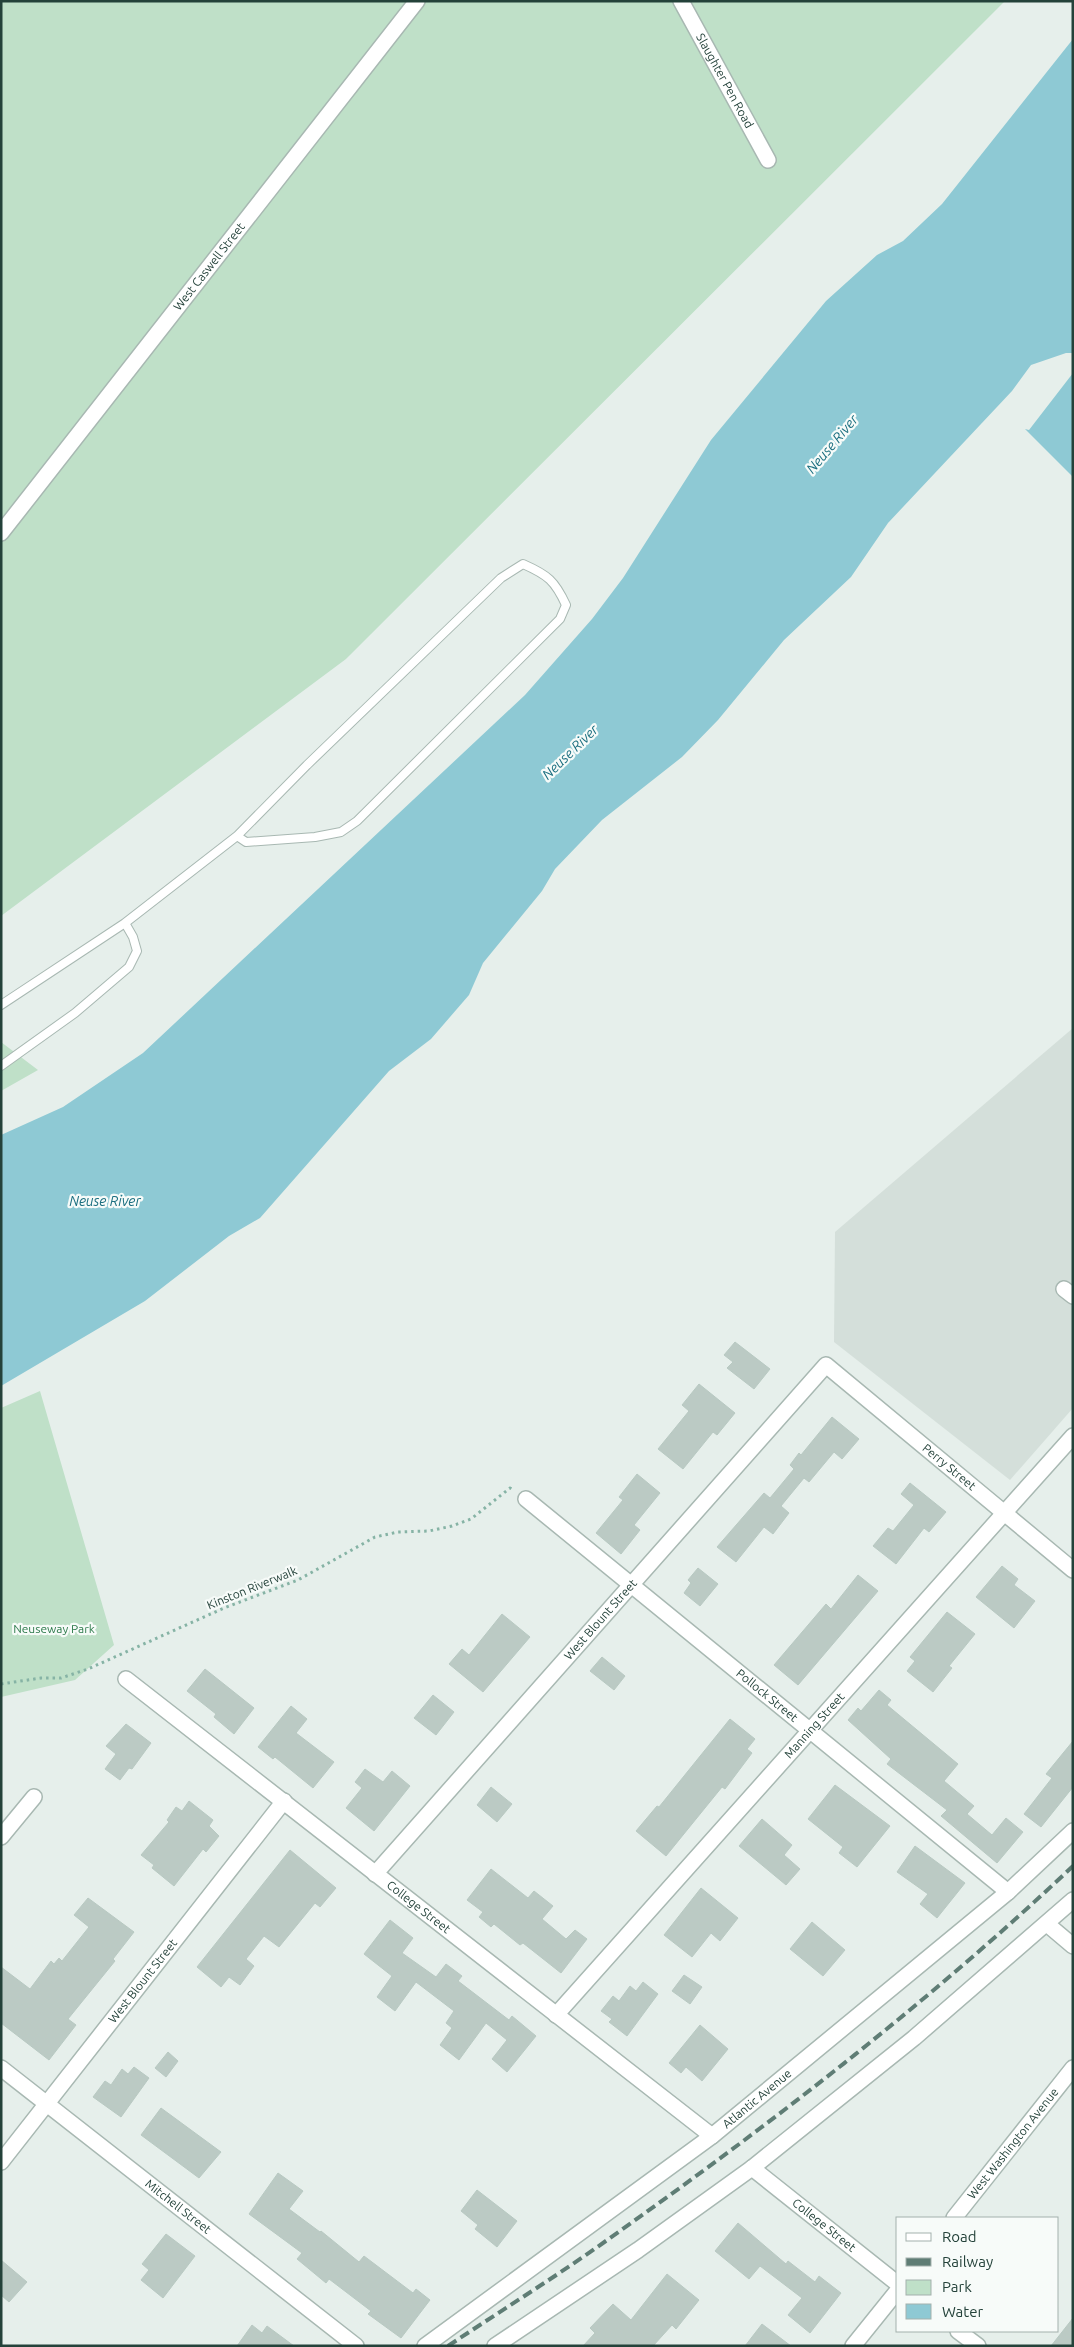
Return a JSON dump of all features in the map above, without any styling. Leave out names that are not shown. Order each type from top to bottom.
[{"type":"street","name":"West Caswell Street","points":[[1,533],[417,1]]},
{"type":"street","name":"Slaughter Pen Road","points":[[681,1],[768,160]]},
{"type":"street","name":"Perry Street","points":[[826,1365],[1073,1570]]},
{"type":"street","name":"West Blount Street","points":[[375,1874],[826,1365]]},
{"type":"street","name":"Manning Street","points":[[556,2015],[1073,1436]]},
{"type":"street","name":"Pollock Street","points":[[526,1499],[1008,1892]]},
{"type":"street","name":"College Street","points":[[126,1679],[712,2136]]},
{"type":"street","points":[[1,1837],[34,1798]]},
{"type":"street","name":"West Blount Street","points":[[1,2162],[284,1801]]},
{"type":"street","name":"Atlantic Avenue","points":[[425,2346],[712,2136],[1008,1892],[1073,1831]]},
{"type":"street","points":[[495,2346],[638,2250],[752,2168],[914,2038],[1073,1900]]},
{"type":"street","points":[[1047,1924],[1073,1946]]},
{"type":"street","name":"Mitchell Street","points":[[1,2068],[356,2346]]},
{"type":"street","name":"West Washington Avenue","points":[[955,2217],[1073,2068]]},
{"type":"street","name":"College Street","points":[[752,2168],[896,2282]]},
{"type":"street","points":[[853,2346],[896,2292]]},
{"type":"street","points":[[959,2332],[978,2346]]},
{"type":"lane","points":[[1,1005],[125,923],[237,836],[307,764],[501,578],[523,564],[544,573],[557,586],[566,605],[560,619],[357,821],[340,832],[315,837],[246,842],[237,836]]},
{"type":"lane","points":[[1,1066],[75,1013],[129,967],[137,951],[133,937],[125,923]]},
{"type":"path","name":"Kinston Riverwalk","points":[[1,1684],[41,1678],[62,1678],[88,1669],[224,1608],[298,1580],[375,1537],[398,1532],[436,1529],[471,1519],[510,1488],[526,1499]]},
{"type":"shaded area","points":[[1073,1028],[1073,1408],[1010,1480],[834,1342],[835,1232]]},
{"type":"green space","points":[[1,1],[1005,1],[346,659],[1,916]]},
{"type":"green space","points":[[1,1042],[38,1070],[1,1091]]},
{"type":"green space","name":"Neuseway Park","points":[[40,1391],[114,1645],[75,1680],[1,1697],[1,1408]]},
{"type":"water","name":"Neuse River","points":[[1073,39],[1073,353],[1066,353],[1031,365],[1012,391],[888,523],[851,577],[784,640],[718,720],[682,757],[602,820],[555,869],[542,891],[483,963],[469,995],[431,1039],[389,1071],[260,1218],[229,1236],[145,1301],[1,1386],[1,1135],[63,1107],[143,1053],[525,695],[592,619],[623,578],[711,440],[826,301],[877,255],[903,241],[942,204]]},
{"type":"water","points":[[1073,373],[1073,477],[1025,429],[1029,430]]},
{"type":"building","points":[[735,1342],[770,1369],[754,1389],[727,1368],[733,1362],[724,1355]]},
{"type":"building","points":[[699,1384],[735,1413],[717,1435],[713,1432],[683,1469],[658,1449],[689,1411],[682,1405]]},
{"type":"building","points":[[832,1417],[859,1439],[842,1459],[834,1452],[809,1482],[804,1478],[781,1506],[789,1513],[773,1534],[764,1527],[736,1562],[717,1547],[764,1493],[770,1498],[794,1469],[790,1465],[799,1453],[801,1455]]},
{"type":"building","points":[[637,1474],[660,1493],[634,1525],[640,1530],[621,1554],[596,1533],[623,1500],[619,1497]]},
{"type":"building","points":[[910,1483],[946,1512],[929,1532],[924,1528],[896,1564],[873,1546],[888,1528],[893,1531],[914,1505],[901,1494]]},
{"type":"building","points":[[1002,1566],[1018,1579],[1014,1585],[1035,1601],[1014,1628],[976,1597]]},
{"type":"building","points":[[698,1568],[718,1584],[700,1606],[684,1593],[691,1583],[688,1580]]},
{"type":"building","points":[[858,1575],[878,1591],[798,1685],[774,1665],[826,1604],[831,1609]]},
{"type":"building","points":[[947,1612],[975,1634],[949,1666],[952,1668],[933,1692],[907,1671],[915,1661],[910,1657]]},
{"type":"building","points":[[502,1614],[530,1637],[483,1692],[449,1664],[462,1649],[469,1655]]},
{"type":"building","points":[[602,1657],[625,1676],[614,1690],[590,1671]]},
{"type":"building","points":[[205,1669],[254,1708],[234,1734],[214,1717],[216,1714],[187,1691]]},
{"type":"building","points":[[879,1690],[891,1700],[887,1705],[958,1764],[944,1781],[974,1806],[967,1814],[992,1835],[1006,1818],[1023,1832],[997,1863],[941,1816],[947,1810],[887,1764],[891,1759],[848,1720],[858,1708],[861,1711]]},
{"type":"building","points":[[433,1695],[454,1712],[436,1735],[414,1718]]},
{"type":"building","points":[[291,1706],[307,1719],[296,1733],[334,1762],[313,1788],[275,1757],[273,1759],[258,1747]]},
{"type":"building","points":[[730,1719],[755,1739],[747,1749],[752,1753],[725,1789],[722,1787],[666,1856],[636,1831],[657,1806],[659,1807]]},
{"type":"building","points":[[126,1724],[151,1743],[132,1769],[129,1768],[120,1780],[105,1769],[116,1754],[106,1746]]},
{"type":"building","points":[[1073,1741],[1073,1787],[1041,1827],[1024,1814],[1052,1778],[1046,1774]]},
{"type":"building","points":[[365,1769],[383,1782],[392,1771],[410,1786],[374,1831],[346,1808],[362,1788],[355,1782]]},
{"type":"building","points":[[835,1785],[890,1826],[857,1867],[839,1853],[843,1847],[808,1819]]},
{"type":"building","points":[[491,1787],[512,1804],[497,1822],[477,1805]]},
{"type":"building","points":[[189,1801],[213,1820],[209,1826],[219,1836],[206,1852],[203,1849],[174,1886],[152,1868],[154,1865],[141,1855],[169,1822],[167,1820],[176,1807],[182,1811]]},
{"type":"building","points":[[762,1819],[792,1845],[784,1855],[800,1869],[786,1885],[739,1846]]},
{"type":"building","points":[[915,1846],[965,1883],[937,1918],[920,1904],[928,1894],[897,1872]]},
{"type":"building","points":[[290,1850],[336,1888],[320,1907],[315,1903],[279,1947],[264,1936],[246,1959],[254,1966],[240,1985],[229,1977],[221,1987],[197,1967]]},
{"type":"building","points":[[491,1869],[528,1898],[534,1891],[553,1906],[542,1919],[566,1939],[575,1930],[587,1939],[561,1973],[523,1943],[520,1945],[494,1924],[491,1927],[479,1917],[483,1912],[467,1900]]},
{"type":"building","points":[[701,1888],[738,1918],[720,1941],[711,1933],[692,1957],[664,1935]]},
{"type":"building","points":[[88,1898],[134,1932],[113,1959],[115,1961],[68,2019],[76,2025],[49,2060],[1,2023],[1,1967],[30,1989],[51,1961],[54,1964],[59,1958],[62,1961],[89,1927],[74,1915]]},
{"type":"building","points":[[390,1920],[413,1938],[402,1953],[436,1977],[446,1964],[462,1976],[458,1981],[509,2020],[512,2016],[536,2036],[507,2072],[492,2059],[507,2040],[486,2023],[459,2060],[440,2045],[452,2028],[446,2023],[454,2011],[416,1982],[395,2011],[377,1997],[392,1976],[364,1954]]},
{"type":"building","points":[[812,1922],[845,1950],[823,1976],[790,1949]]},
{"type":"building","points":[[684,1975],[702,1987],[690,2004],[672,1991]]},
{"type":"building","points":[[643,1982],[658,1994],[627,2036],[609,2022],[612,2019],[601,2011],[613,1996],[619,2001],[630,1986],[636,1991]]},
{"type":"building","points":[[700,2025],[728,2049],[702,2081],[686,2067],[681,2073],[669,2063]]},
{"type":"building","points":[[168,2052],[178,2061],[166,2077],[155,2068]]},
{"type":"building","points":[[134,2067],[149,2078],[121,2117],[93,2097],[105,2081],[111,2085],[122,2069],[128,2074]]},
{"type":"building","points":[[161,2108],[221,2152],[199,2178],[141,2135]]},
{"type":"building","points":[[278,2173],[303,2191],[289,2209],[321,2231],[359,2262],[364,2256],[413,2293],[416,2289],[430,2300],[401,2338],[368,2314],[371,2311],[329,2279],[326,2283],[297,2259],[302,2253],[249,2214]]},
{"type":"building","points":[[477,2190],[517,2221],[497,2247],[475,2229],[478,2225],[461,2211]]},
{"type":"building","points":[[738,2223],[786,2264],[788,2261],[815,2282],[819,2276],[841,2293],[810,2333],[788,2315],[802,2298],[760,2266],[749,2279],[715,2251]]},
{"type":"building","points":[[166,2234],[195,2256],[163,2298],[141,2280],[149,2270],[142,2264]]},
{"type":"building","points":[[1,2260],[27,2282],[9,2302],[1,2295]]},
{"type":"building","points":[[667,2274],[699,2300],[676,2329],[672,2325],[653,2346],[583,2346],[595,2333],[590,2328],[613,2304],[631,2320]]},
{"type":"building","points":[[1073,2318],[1073,2346],[1051,2346]]},
{"type":"building","points":[[762,2324],[791,2346],[745,2346]]},
{"type":"building","points":[[252,2325],[262,2333],[267,2326],[294,2346],[237,2346]]},
{"type":"railway","points":[[448,2346],[590,2252],[789,2106],[963,1965],[1073,1866]]}]
